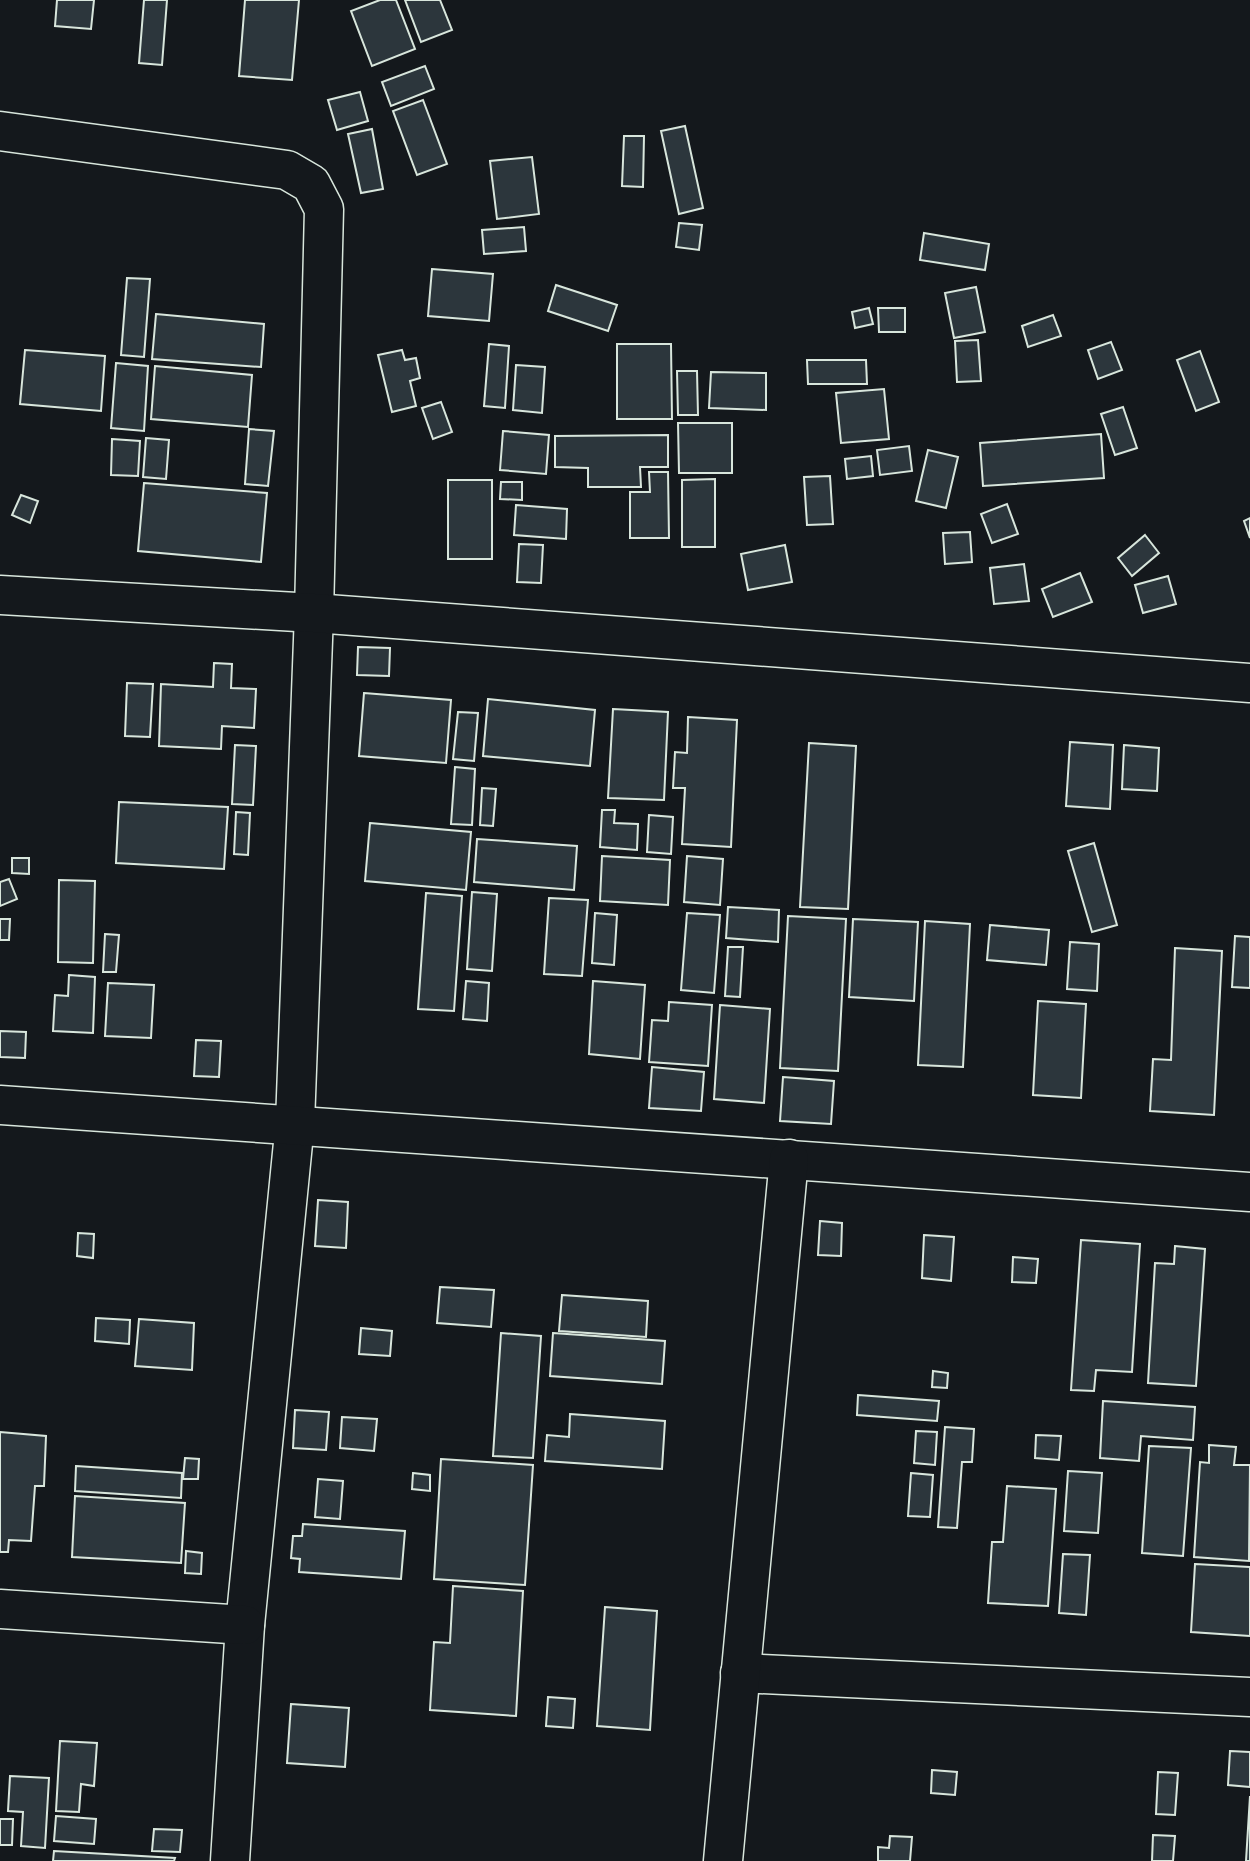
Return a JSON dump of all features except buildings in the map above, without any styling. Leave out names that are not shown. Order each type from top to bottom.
[{"type":"street","points":[[0,131],[287,170],[311,184],[324,209],[314,613],[295,1123],[245,1625],[230,1861]]},
{"type":"street","points":[[0,595],[314,613],[1250,683]]},
{"type":"street","points":[[0,1105],[295,1123],[1250,1192]]},
{"type":"street","points":[[723,1861],[789,1159]]},
{"type":"street","points":[[0,1609],[245,1625]]},
{"type":"street","points":[[740,1673],[1250,1697]]}]
